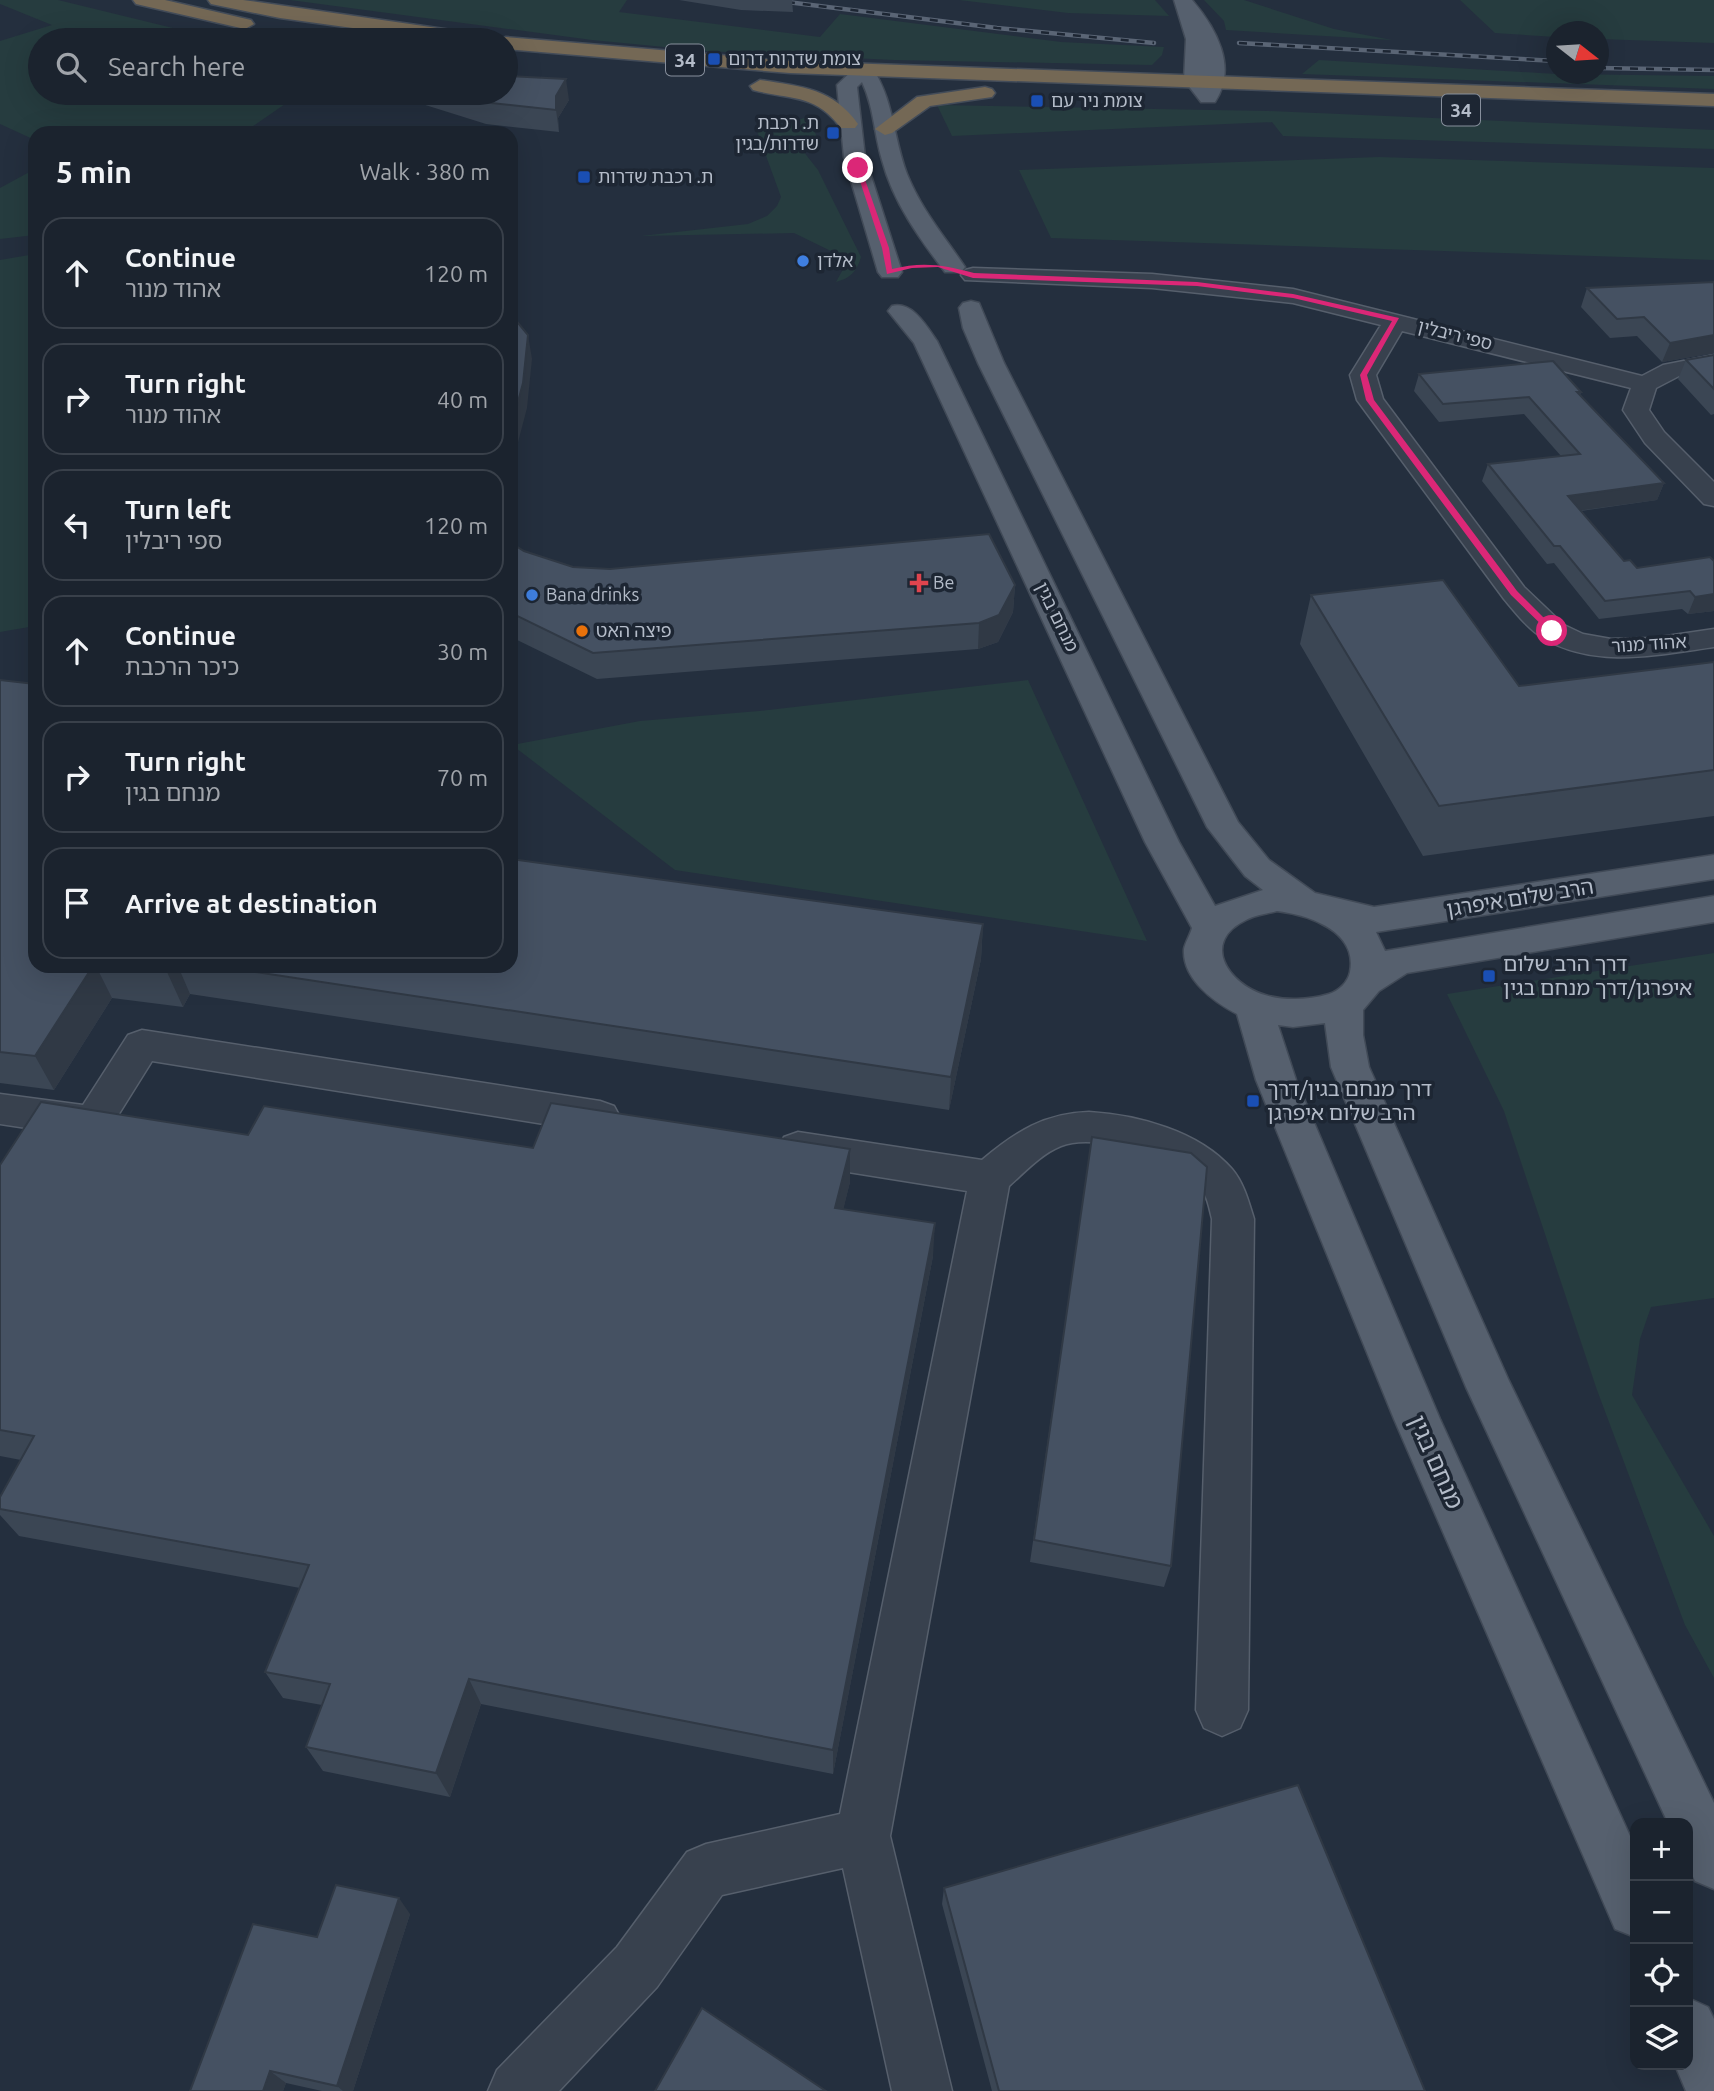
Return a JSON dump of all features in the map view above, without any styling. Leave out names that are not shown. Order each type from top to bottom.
[{"type":"highway","points":[[142,0],[275,28]]},
{"type":"highway","points":[[217,0],[387,28]]},
{"type":"highway","name":"34","points":[[518,44],[688,60],[864,70],[1161,79],[1201,66]]},
{"type":"highway","name":"34","points":[[518,63],[726,82],[1004,91],[1213,90],[1321,85],[1714,100]]},
{"type":"highway","points":[[1201,66],[1321,85]]},
{"type":"highway","points":[[726,82],[823,98],[838,109],[848,124]]},
{"type":"highway","name":"34","points":[[1213,90],[1631,117]]},
{"type":"highway","points":[[885,130],[924,101],[1004,91]]},
{"type":"main road","points":[[1201,66],[1213,90]]},
{"type":"main road","points":[[1201,66],[1213,90]]},
{"type":"main road","points":[[908,268],[886,248],[858,168],[848,124],[847,85],[864,70],[877,86],[894,165],[920,222],[963,271],[984,287],[957,310]]},
{"type":"main road","points":[[963,271],[908,268],[878,279],[885,301],[957,310],[975,328],[990,363],[1224,827],[1257,868],[1314,905],[1345,920],[1359,934],[1369,950],[1371,966],[1356,993],[1344,1035],[1350,1068],[1489,1387],[1714,1862]]},
{"type":"main road","name":"מנחם בגין","points":[[885,301],[925,341],[1163,842],[1209,927]]},
{"type":"main road","name":"הרב שלום איפרגן","points":[[1314,905],[1374,920],[1714,867]]},
{"type":"main road","points":[[1314,905],[1277,899],[1254,901],[1234,909],[1209,927],[1202,956],[1207,972],[1218,987],[1234,1000],[1254,1008],[1292,1014],[1320,1012],[1356,993]]},
{"type":"main road","name":"הרב שלום איפרגן","points":[[1356,993],[1397,961],[1714,909]]},
{"type":"main road","name":"מנחם בגין","points":[[1254,1008],[1276,1080],[1417,1419],[1630,1898]]},
{"type":"main road","points":[[1693,2038],[1714,2086]]},
{"type":"street","name":"ספי ריבלין","points":[[963,271],[1248,289],[1293,296],[1645,384]]},
{"type":"street","name":"ספי ריבלין","points":[[957,310],[1028,289],[1096,279]]},
{"type":"street","name":"אהוד מנור","points":[[1396,320],[1363,375],[1370,400],[1514,593],[1535,615],[1552,631],[1579,644],[1619,650],[1714,638]]},
{"type":"street","points":[[1714,363],[1672,370],[1645,384],[1636,410],[1654,438],[1714,498]]},
{"type":"street","points":[[0,1109],[93,1122],[142,1045],[634,1122]]},
{"type":"street","points":[[922,2091],[863,1836],[990,1178],[1028,1144],[1068,1128],[1123,1132],[1172,1147],[1219,1181],[1233,1219],[1222,1710]]},
{"type":"street","points":[[757,1142],[990,1178]]},
{"type":"street","points":[[519,2091],[637,1967],[706,1871],[863,1836]]},
{"type":"green space","points":[[0,0],[58,0],[173,28],[42,28],[52,25],[0,4]]},
{"type":"green space","points":[[290,0],[627,0],[619,12],[820,37],[840,14],[1061,42],[1164,47],[1162,55],[1152,65],[894,60],[706,51]]},
{"type":"green space","points":[[959,0],[1155,0],[1169,16],[1068,13]]},
{"type":"green space","points":[[1204,0],[1244,0],[1334,29],[1392,40],[1226,30],[1224,21]]},
{"type":"green space","points":[[1460,0],[1714,0],[1714,43],[1609,39],[1609,21],[1546,21],[1546,36],[1495,33]]},
{"type":"green space","points":[[28,32],[28,105],[284,105],[253,126],[28,126],[28,137],[0,124],[0,41]]},
{"type":"green space","points":[[1319,60],[1546,73],[1546,83],[1302,74]]},
{"type":"green space","points":[[1609,75],[1714,76],[1714,89],[1577,84],[1609,84]]},
{"type":"green space","points":[[937,105],[1268,111],[1714,130],[1714,149],[1283,136],[1272,122],[952,136]]},
{"type":"green space","points":[[808,117],[817,137],[796,142],[818,170],[861,257],[858,266],[849,276],[836,282],[847,262],[794,233],[641,236],[748,224],[767,216],[777,206],[781,197],[757,131]]},
{"type":"green space","points":[[1379,157],[1714,168],[1714,260],[1051,238],[1019,170]]},
{"type":"green space","points":[[28,173],[28,236],[0,239],[0,188]]},
{"type":"green space","points":[[28,255],[28,627],[0,632],[0,260]]},
{"type":"green space","points":[[1028,680],[1147,941],[675,870],[518,750],[518,744],[640,721],[759,711]]},
{"type":"green space","points":[[1714,953],[1714,1298],[1651,1307],[1640,1339],[1632,1395],[1714,1536],[1714,1678],[1685,1625],[1597,1390],[1504,1111],[1447,994]]},
{"type":"building","points":[[518,77],[566,79],[556,96],[556,110],[510,105],[518,105]]},
{"type":"building","points":[[1714,282],[1714,335],[1670,343],[1644,317],[1617,319],[1587,288]]},
{"type":"building","points":[[518,323],[528,335],[523,383],[518,402]]},
{"type":"building","points":[[1714,355],[1714,389],[1686,360]]},
{"type":"building","points":[[1553,361],[1581,392],[1577,392],[1664,483],[1568,496],[1624,561],[1630,560],[1637,568],[1710,557],[1714,561],[1714,594],[1695,597],[1690,591],[1605,601],[1560,546],[1554,546],[1488,464],[1580,454],[1529,397],[1443,404],[1419,374]]},
{"type":"building","points":[[989,534],[1015,585],[999,615],[979,623],[593,653],[518,616],[518,547],[573,567],[610,569]]},
{"type":"building","points":[[1443,580],[1519,686],[1714,662],[1714,770],[1439,806],[1311,595]]},
{"type":"building","points":[[0,680],[28,683],[28,973],[88,973],[35,1056],[0,1052]]},
{"type":"building","points":[[518,860],[983,924],[951,1077],[262,973],[518,973]]},
{"type":"building","points":[[41,1102],[248,1135],[264,1106],[533,1148],[551,1103],[850,1149],[835,1208],[935,1223],[833,1750],[469,1679],[436,1773],[306,1747],[330,1684],[265,1672],[309,1565],[0,1509],[0,1497],[34,1436],[0,1430],[0,1165]]},
{"type":"building","points":[[1092,1137],[1191,1153],[1207,1167],[1171,1566],[1034,1540]]},
{"type":"building","points":[[1298,1785],[1425,2091],[999,2091],[944,1888]]},
{"type":"building","points":[[336,1885],[399,1898],[337,2086],[270,2071],[263,2091],[190,2091],[253,1924],[317,1937]]},
{"type":"building","points":[[702,2008],[826,2091],[655,2091]]},
{"type":"railway","points":[[771,0],[997,28],[1154,43]]},
{"type":"railway","points":[[1239,43],[1546,60]]},
{"type":"railway","points":[[1609,68],[1714,70]]},
{"type":"place","name":"צומת שדרות דרום","points":[[714,59]]},
{"type":"place","name":"צומת ניר עם","points":[[1037,101]]},
{"type":"place","name":"ת. רכבת שדרות/בגין","points":[[833,133]]},
{"type":"place","name":"ת. רכבת שדרות","points":[[584,177]]},
{"type":"place","name":"אלדן","points":[[803,261]]},
{"type":"place","name":"Be","points":[[919,583]]},
{"type":"place","name":"Bana drinks","points":[[532,595]]},
{"type":"place","name":"פיצה האט","points":[[582,631]]},
{"type":"place","name":"דרך הרב שלום איפרגן/דרך מנחם בגין","points":[[1489,976]]},
{"type":"place","name":"דרך מנחם בגין/דרך הרב שלום איפרגן","points":[[1253,1101]]},
{"type":"route","points":[[858,168],[886,248],[890,272],[905,267],[938,265],[953,267],[973,275],[1197,284],[1293,296],[1396,320],[1363,375],[1370,400],[1514,593],[1552,631]]}]
